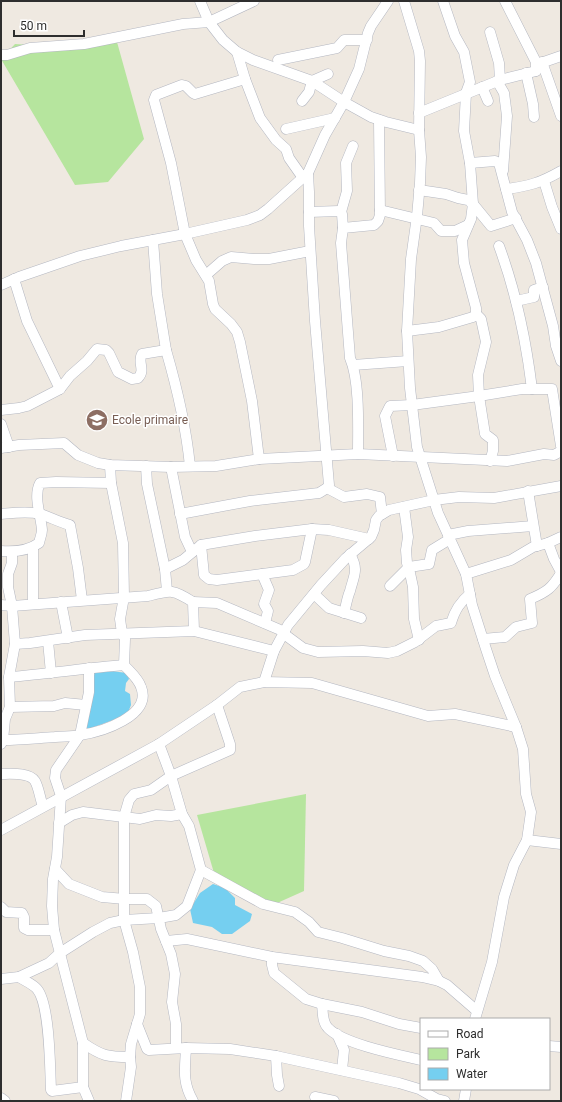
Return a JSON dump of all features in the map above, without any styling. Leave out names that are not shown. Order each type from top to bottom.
[{"type":"street","points":[[200,1],[208,22],[223,40],[237,52],[253,60],[312,81],[344,102],[379,120],[419,130]]},
{"type":"street","points":[[1,55],[7,55],[30,48],[84,44],[183,24],[208,22],[254,1]]},
{"type":"street","points":[[1,285],[80,256],[247,220],[260,215],[305,175],[325,135],[344,102],[359,69],[371,26],[388,1]]},
{"type":"street","points":[[166,941],[187,939],[272,957],[422,977],[439,981],[447,985],[476,1015],[492,962],[504,897],[514,865],[527,840],[531,812],[526,794],[524,754],[516,727],[495,676],[472,605],[466,574],[434,500],[417,447],[408,361],[407,331],[411,259],[419,190],[421,157],[419,130],[419,51],[404,1]]},
{"type":"street","points":[[443,1],[455,36],[464,52],[470,82],[466,93],[464,131],[470,163],[473,204],[471,218],[462,240],[462,247],[464,263],[476,308],[476,314],[481,319],[486,342],[478,375],[479,396],[486,434],[494,440],[490,461]]},
{"type":"street","points":[[505,1],[536,62],[534,69],[534,117]]},
{"type":"street","points":[[490,32],[498,63],[498,81],[504,93],[507,116],[503,177]]},
{"type":"street","points":[[278,60],[337,48],[344,40],[367,40]]},
{"type":"street","points":[[180,514],[250,501],[319,493],[329,485],[305,175],[289,158],[286,149],[276,140],[260,118],[245,79],[237,52]]},
{"type":"street","points":[[419,113],[466,93],[534,69],[561,56]]},
{"type":"street","points":[[534,69],[561,116]]},
{"type":"street","points":[[312,81],[328,74]]},
{"type":"street","points":[[245,79],[195,94],[186,86],[182,85],[154,97],[155,106],[172,163],[185,234],[196,260],[211,286],[215,309],[231,324],[237,332],[240,342],[252,401],[259,459]]},
{"type":"street","points":[[302,101],[309,92],[312,81]]},
{"type":"street","points":[[482,87],[488,101]]},
{"type":"street","points":[[286,129],[335,118]]},
{"type":"street","points":[[343,228],[374,225],[378,221],[380,215],[379,120]]},
{"type":"street","points":[[353,146],[346,163],[347,191],[341,212],[343,228],[341,253],[350,358],[354,365],[357,402],[358,454]]},
{"type":"street","points":[[470,163],[498,161],[499,163],[509,202],[532,252],[543,287],[556,346],[561,361]]},
{"type":"street","points":[[506,189],[544,181],[561,171]]},
{"type":"street","points":[[544,181],[561,229]]},
{"type":"street","points":[[419,190],[446,194],[468,200],[473,204],[490,226],[516,218]]},
{"type":"street","points":[[380,210],[434,223],[441,232],[455,231],[468,225]]},
{"type":"street","points":[[309,212],[341,212]]},
{"type":"street","points":[[153,240],[157,294],[166,350],[186,430],[190,466]]},
{"type":"street","points":[[499,246],[516,301],[528,352],[532,389]]},
{"type":"street","points":[[206,276],[222,261],[231,257],[243,257],[254,260],[269,259],[310,251]]},
{"type":"street","points":[[14,279],[27,321],[60,389]]},
{"type":"street","points":[[516,301],[534,297],[534,290],[543,287]]},
{"type":"street","points":[[407,331],[439,327],[473,317],[476,314]]},
{"type":"street","points":[[1,410],[27,406],[60,389],[70,376],[87,361],[97,349],[106,350],[118,372],[132,379],[138,378],[142,372],[140,360],[142,354],[166,350]]},
{"type":"street","points":[[354,365],[408,361]]},
{"type":"street","points":[[393,456],[385,416],[390,406],[412,405],[522,389],[556,388],[561,446]]},
{"type":"street","points":[[1,424],[5,448],[19,445],[64,443],[78,455],[98,463],[110,465],[171,467],[216,466],[259,459],[358,454],[507,461],[544,454],[554,455],[561,451]]},
{"type":"street","points":[[12,552],[12,563],[4,589],[12,606],[15,644],[6,690],[10,707],[5,719],[2,742],[80,735],[123,720],[135,712],[141,706],[143,696],[142,688],[138,679],[124,665],[124,639],[120,619],[124,597],[123,543],[111,483],[110,465]]},
{"type":"street","points":[[146,466],[147,484],[165,569],[167,591]]},
{"type":"street","points":[[171,467],[185,537],[192,552]]},
{"type":"street","points":[[1,551],[12,552],[33,547],[39,542],[42,534],[38,514],[38,487],[40,483],[111,483]]},
{"type":"street","points":[[264,682],[274,651],[288,626],[321,585],[350,554],[369,539],[374,532],[377,518],[382,514],[389,510],[434,500],[459,497],[494,498],[561,486]]},
{"type":"street","points":[[327,488],[344,497],[367,494],[380,497],[382,514]]},
{"type":"street","points":[[528,491],[537,546]]},
{"type":"street","points":[[404,507],[408,535],[406,550],[407,563],[414,587],[414,619],[419,640]]},
{"type":"street","points":[[1,514],[38,514],[70,525],[82,600]]},
{"type":"street","points":[[390,586],[408,567],[428,564],[432,550],[449,537],[468,532],[533,526]]},
{"type":"street","points":[[165,569],[183,560],[201,545],[312,529],[329,530],[369,539]]},
{"type":"street","points":[[201,545],[204,575],[209,579],[217,580],[293,570],[304,564],[308,553],[312,529]]},
{"type":"street","points":[[466,574],[511,560],[537,546],[561,537]]},
{"type":"street","points":[[483,639],[505,637],[516,626],[532,623],[530,599],[542,594],[553,586],[561,573],[548,543]]},
{"type":"street","points":[[33,547],[33,604]]},
{"type":"street","points":[[344,613],[355,575],[355,564],[350,554]]},
{"type":"street","points":[[262,574],[270,590],[264,604],[268,611],[265,623]]},
{"type":"street","points":[[1,605],[12,606],[148,596],[167,591],[178,592],[193,602],[217,603],[265,623],[284,633],[303,648],[313,652],[324,653],[349,651],[388,653],[397,651],[419,640],[436,626],[451,623],[453,615],[460,603],[470,594]]},
{"type":"street","points":[[314,594],[327,607],[361,618]]},
{"type":"street","points":[[60,602],[68,638]]},
{"type":"street","points":[[193,602],[194,631]]},
{"type":"street","points":[[15,644],[48,641],[84,635],[194,631],[274,651]]},
{"type":"street","points":[[48,641],[51,673]]},
{"type":"street","points":[[9,677],[124,665]]},
{"type":"street","points":[[89,668],[88,692],[80,735],[56,770],[55,778],[61,796],[52,906],[54,930],[83,1043],[83,1087],[89,1101]]},
{"type":"street","points":[[1,830],[159,744],[217,705],[240,687],[264,682],[312,683],[428,716],[455,714],[516,727]]},
{"type":"street","points":[[10,707],[54,706],[65,703],[86,704]]},
{"type":"street","points":[[126,1101],[131,1067],[131,1044],[140,1014],[140,987],[133,952],[124,920],[124,817],[129,800],[134,794],[151,790],[171,776],[230,750],[230,744],[217,705]]},
{"type":"street","points":[[1,979],[19,977],[49,963],[60,953],[110,923],[124,920],[159,918],[176,915],[187,906],[201,870],[189,826],[182,814],[171,776],[159,744]]},
{"type":"street","points":[[1,774],[31,777],[35,782],[43,806]]},
{"type":"street","points":[[59,823],[72,815],[83,812],[140,819],[156,815],[171,816],[182,814]]},
{"type":"street","points":[[527,840],[561,844]]},
{"type":"street","points":[[55,869],[69,884],[102,897],[147,899],[156,906],[161,929],[171,954],[175,974],[172,1002],[181,1048],[185,1083],[187,1091],[193,1101]]},
{"type":"street","points":[[201,870],[263,904],[295,912],[322,933],[423,961],[432,969],[439,981]]},
{"type":"street","points":[[1,907],[6,912],[22,913],[24,917],[24,928],[28,930],[54,930]]},
{"type":"street","points":[[272,957],[274,973],[288,983],[301,996],[310,1001],[362,1012],[398,1024],[420,1028]]},
{"type":"street","points":[[19,977],[37,989],[42,998],[47,1022],[50,1052],[51,1090],[83,1087]]},
{"type":"street","points":[[322,1004],[326,1026],[337,1034],[375,1050],[420,1060]]},
{"type":"street","points":[[137,1024],[147,1049],[149,1050],[181,1048],[230,1049],[276,1056],[342,1070],[399,1083],[420,1090]]},
{"type":"street","points":[[337,1034],[344,1050],[342,1070]]},
{"type":"street","points":[[83,1043],[100,1054],[113,1057],[130,1058]]},
{"type":"street","points":[[550,1046],[561,1047]]},
{"type":"street","points":[[276,1056],[279,1086]]},
{"type":"street","points":[[421,1090],[437,1099],[445,1101]]},
{"type":"street","points":[[464,1101],[466,1090]]},
{"type":"street","points":[[315,1097],[334,1101]]},
{"type":"street","points":[[1,1098],[5,1101]]},
{"type":"green space","points":[[117,42],[144,139],[108,182],[75,185],[1,59],[15,44],[78,48]]},
{"type":"green space","points":[[306,794],[304,891],[266,908],[214,873],[197,815]]},
{"type":"water","points":[[95,669],[127,673],[129,679],[126,683],[125,691],[130,694],[131,705],[127,715],[86,730]]},
{"type":"water","points":[[213,884],[225,888],[235,898],[235,905],[252,914],[250,921],[232,934],[222,934],[212,927],[193,923],[190,909],[200,893]]},
{"type":"place","name":"Ecole primaire","points":[[97,420]]}]
